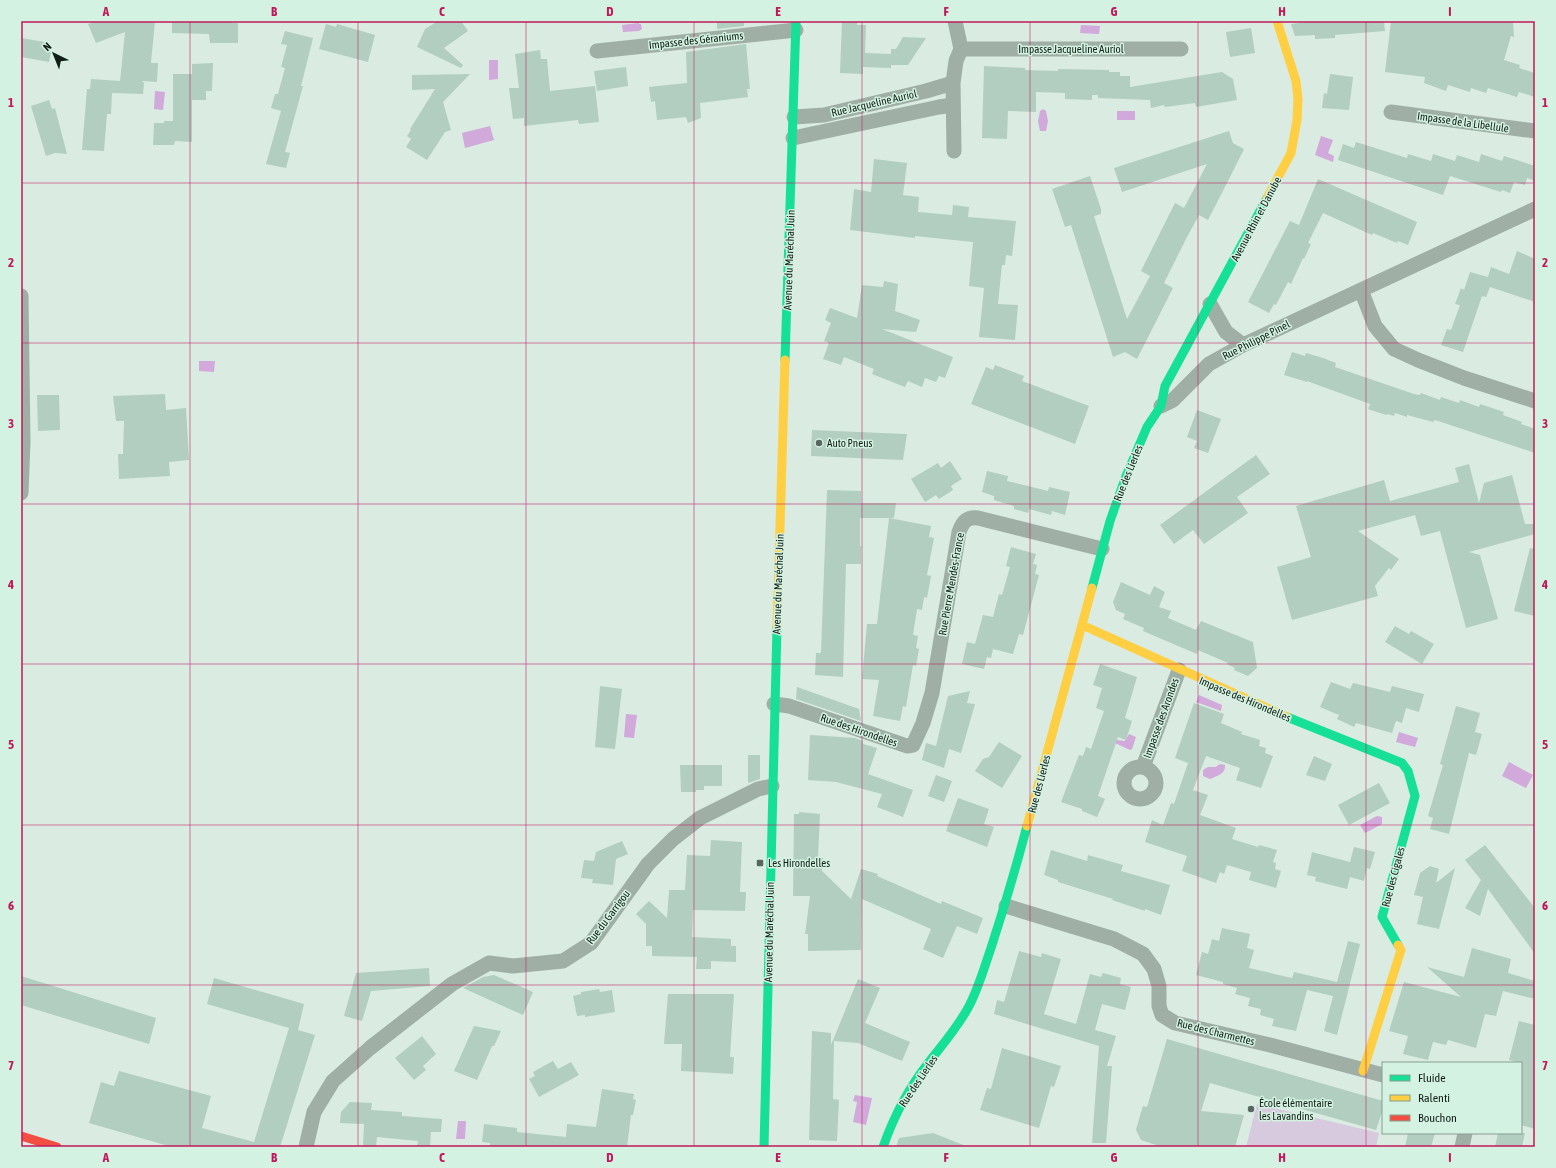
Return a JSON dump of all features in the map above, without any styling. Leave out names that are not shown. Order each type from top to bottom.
[{"type":"street","points":[[954,151],[953,83],[956,61],[961,49],[955,21]]},
{"type":"street","name":"Avenue Rhin et Danube","points":[[1161,406],[1165,386],[1291,153],[1297,120],[1298,99],[1296,81],[1277,21]]},
{"type":"street","name":"Impasse des Géraniums","points":[[597,51],[796,25]]},
{"type":"street","name":"Avenue du Maréchal Juin","points":[[764,1147],[774,704],[794,138],[796,25]]},
{"type":"street","name":"Impasse Jacqueline Auriol","points":[[961,49],[1181,49]]},
{"type":"street","name":"Rue Jacqueline Auriol","points":[[794,117],[824,115],[926,91],[953,83]]},
{"type":"street","name":"Rue Jacqueline Auriol","points":[[794,138],[953,105]]},
{"type":"street","name":"Impasse de la Libellule","points":[[1391,112],[1535,131]]},
{"type":"street","name":"Rue Philippe Pinel","points":[[1161,406],[1173,400],[1209,364],[1243,345],[1535,209]]},
{"type":"street","points":[[1361,290],[1375,326],[1394,349],[1464,378],[1535,401]]},
{"type":"street","points":[[21,296],[23,442],[21,493]]},
{"type":"street","points":[[1210,304],[1226,332],[1243,345]]},
{"type":"street","name":"Rue des Lierles","points":[[883,1147],[890,1127],[901,1104],[928,1063],[954,1032],[969,1007],[1006,906],[1110,521],[1126,476],[1147,427],[1161,406]]},
{"type":"street","name":"Rue Pierre Mendès-France","points":[[932,693],[958,532],[965,520],[970,518],[978,518],[1102,549]]},
{"type":"street","name":"Impasse des Hirondelles","points":[[1082,625],[1179,670],[1345,742],[1402,764],[1408,771]]},
{"type":"street","name":"Impasse des Arondes","points":[[1143,767],[1179,670]]},
{"type":"street","name":"Rue des Hirondelles","points":[[774,704],[789,706],[907,746],[913,744],[919,735],[932,693]]},
{"type":"street","name":"Rue des Cigales","points":[[1363,1071],[1401,950],[1382,917],[1415,796],[1408,771]]},
{"type":"street","name":"Rue du Garrigou","points":[[306,1147],[314,1112],[333,1081],[370,1048],[452,984],[489,963],[513,966],[563,961],[591,944],[648,864],[673,839],[700,818],[758,789],[772,786]]},
{"type":"street","name":"Rue des Charmettes","points":[[1006,906],[1114,939],[1143,954],[1154,969],[1159,986],[1159,1006],[1162,1015],[1175,1023],[1270,1045],[1363,1071],[1382,1075]]},
{"type":"street","points":[[1462,1147],[1465,1134]]},
{"type":"street","points":[[21,1136],[57,1147]]},
{"type":"shaded area","points":[[641,24],[642,29],[639,31],[623,32],[622,25]]},
{"type":"shaded area","points":[[1081,25],[1100,26],[1099,34],[1080,33]]},
{"type":"shaded area","points":[[489,60],[498,60],[498,79],[489,80]]},
{"type":"shaded area","points":[[155,91],[165,92],[163,110],[154,109]]},
{"type":"shaded area","points":[[1043,109],[1046,111],[1048,121],[1046,131],[1040,131],[1038,121],[1040,111]]},
{"type":"shaded area","points":[[1117,111],[1135,111],[1135,120],[1117,120]]},
{"type":"shaded area","points":[[490,126],[494,140],[465,148],[462,133]]},
{"type":"shaded area","points":[[1321,136],[1333,140],[1328,153],[1334,156],[1333,162],[1315,155]]},
{"type":"shaded area","points":[[199,361],[215,361],[214,372],[199,371]]},
{"type":"shaded area","points":[[1199,695],[1222,705],[1221,711],[1196,702]]},
{"type":"shaded area","points":[[626,714],[637,715],[634,738],[624,737]]},
{"type":"shaded area","points":[[1399,732],[1418,738],[1415,747],[1396,742]]},
{"type":"shaded area","points":[[1129,734],[1136,737],[1132,749],[1130,750],[1115,743],[1117,740],[1125,741]]},
{"type":"shaded area","points":[[1509,762],[1533,775],[1526,788],[1502,776]]},
{"type":"shaded area","points":[[1221,764],[1225,765],[1223,773],[1210,779],[1203,776],[1203,770],[1208,767],[1216,767]]},
{"type":"shaded area","points":[[1377,816],[1382,817],[1382,824],[1365,833],[1360,825]]},
{"type":"shaded area","points":[[855,1095],[872,1098],[866,1125],[853,1122],[857,1102],[853,1101]]},
{"type":"shaded area","points":[[1257,1104],[1379,1133],[1376,1147],[1246,1147]]},
{"type":"shaded area","points":[[458,1121],[466,1121],[465,1139],[456,1139]]},
{"type":"building","points":[[96,21],[155,21],[151,63],[158,63],[157,82],[142,81],[144,83],[143,94],[112,93],[111,114],[107,114],[104,151],[82,150],[87,89],[90,89],[91,79],[120,81],[125,32],[96,43],[88,24]]},
{"type":"building","points":[[172,21],[232,21],[232,23],[238,23],[238,43],[210,43],[209,34],[172,33]]},
{"type":"building","points":[[438,21],[461,21],[468,31],[444,48],[463,65],[461,68],[417,47],[425,29]]},
{"type":"building","points":[[717,21],[744,21],[744,26],[717,29]]},
{"type":"building","points":[[842,21],[857,21],[857,25],[866,25],[865,53],[891,54],[891,49],[896,49],[903,37],[926,38],[908,65],[891,65],[891,68],[863,67],[863,74],[840,73]]},
{"type":"building","points":[[1314,21],[1384,21],[1385,31],[1335,35],[1335,38],[1315,39],[1315,35],[1295,36],[1291,24]]},
{"type":"building","points":[[1391,21],[1513,21],[1514,37],[1511,36],[1504,60],[1520,65],[1519,68],[1535,73],[1535,97],[1519,92],[1517,97],[1488,88],[1486,93],[1471,88],[1470,92],[1448,85],[1446,91],[1424,83],[1425,77],[1385,72]]},
{"type":"building","points":[[326,24],[336,27],[337,24],[375,35],[368,62],[319,49]]},
{"type":"building","points":[[1251,28],[1255,53],[1230,57],[1226,32]]},
{"type":"building","points":[[285,31],[313,38],[301,86],[303,86],[285,152],[290,153],[286,168],[266,164],[281,111],[271,108],[275,94],[278,94],[285,68],[281,67],[287,45],[281,44]]},
{"type":"building","points":[[21,38],[45,42],[44,45],[52,47],[49,62],[21,57]]},
{"type":"building","points":[[746,44],[750,89],[747,89],[748,97],[700,103],[701,118],[688,123],[686,117],[657,120],[655,101],[651,102],[649,87],[687,83],[686,52]]},
{"type":"building","points":[[540,50],[541,59],[547,59],[550,91],[595,86],[599,122],[579,124],[578,120],[524,126],[524,118],[513,119],[509,88],[519,88],[515,54]]},
{"type":"building","points":[[213,63],[212,91],[206,91],[206,100],[192,100],[192,142],[175,141],[174,145],[153,145],[154,123],[173,121],[173,74],[192,74],[192,64]]},
{"type":"building","points":[[984,66],[1025,68],[1025,70],[1109,70],[1109,72],[1120,72],[1120,76],[1130,76],[1130,87],[1222,72],[1233,79],[1237,100],[1196,107],[1195,103],[1165,107],[1164,105],[1151,108],[1150,100],[1098,98],[1098,95],[1092,95],[1092,100],[1065,99],[1065,93],[1036,92],[1036,112],[1008,111],[1007,139],[982,138]]},
{"type":"building","points":[[626,67],[628,86],[597,91],[594,71]]},
{"type":"building","points":[[470,74],[443,102],[451,130],[445,132],[427,160],[406,147],[411,139],[407,136],[411,130],[410,129],[435,89],[412,90],[412,75]]},
{"type":"building","points":[[1330,74],[1353,77],[1349,110],[1322,108],[1324,93],[1327,94]]},
{"type":"building","points":[[49,100],[52,109],[55,108],[67,154],[55,153],[46,156],[31,106]]},
{"type":"building","points":[[1229,131],[1233,143],[1244,149],[1208,220],[1199,215],[1186,239],[1164,283],[1173,288],[1137,359],[1125,352],[1113,357],[1071,225],[1065,227],[1052,189],[1090,176],[1101,209],[1101,214],[1094,216],[1127,319],[1150,276],[1141,271],[1175,203],[1184,208],[1207,164],[1122,192],[1114,168]]},
{"type":"building","points":[[1356,142],[1407,158],[1408,154],[1431,161],[1433,154],[1455,161],[1457,155],[1479,162],[1481,154],[1502,161],[1504,156],[1535,166],[1535,181],[1527,178],[1525,185],[1514,182],[1510,193],[1502,190],[1501,192],[1450,176],[1443,195],[1338,160],[1343,144],[1354,148]]},
{"type":"building","points":[[874,159],[907,163],[903,195],[919,197],[918,212],[952,215],[953,205],[969,207],[968,217],[1016,221],[1012,256],[1006,255],[1005,265],[1002,265],[998,304],[1018,305],[1015,340],[979,337],[984,288],[969,286],[973,242],[915,236],[915,238],[850,230],[854,189],[871,192]]},
{"type":"building","points":[[1318,179],[1417,222],[1408,245],[1398,241],[1397,243],[1373,233],[1372,235],[1323,213],[1308,243],[1311,244],[1291,284],[1288,282],[1276,305],[1274,304],[1269,313],[1248,302],[1290,221],[1299,225]]},
{"type":"building","points":[[1517,251],[1535,259],[1535,302],[1490,287],[1486,297],[1482,296],[1463,352],[1441,345],[1447,329],[1451,330],[1460,305],[1455,304],[1461,288],[1464,290],[1470,272],[1488,277],[1491,267],[1509,274]]},
{"type":"building","points":[[884,281],[898,284],[895,311],[920,320],[916,332],[882,329],[953,357],[945,378],[939,376],[936,382],[925,378],[922,387],[908,381],[905,387],[872,374],[874,369],[844,357],[841,365],[823,359],[829,343],[824,341],[831,323],[825,320],[830,308],[857,318],[862,285],[883,287]]},
{"type":"building","points":[[1292,352],[1305,356],[1306,353],[1323,358],[1336,363],[1335,367],[1414,394],[1420,395],[1421,393],[1440,400],[1441,397],[1459,403],[1460,400],[1479,407],[1480,404],[1504,412],[1503,415],[1522,422],[1521,424],[1535,429],[1535,453],[1435,420],[1433,422],[1395,413],[1394,416],[1386,415],[1368,409],[1370,404],[1307,381],[1284,375]]},
{"type":"building","points":[[995,365],[1024,376],[1022,381],[1089,406],[1075,444],[971,404],[986,367],[993,370]]},
{"type":"building","points":[[165,394],[166,410],[186,408],[189,460],[169,462],[170,476],[119,479],[118,454],[123,454],[124,421],[116,421],[113,396]]},
{"type":"building","points":[[37,395],[59,395],[60,430],[38,431]]},
{"type":"building","points":[[1197,410],[1221,419],[1208,453],[1194,448],[1197,441],[1187,437]]},
{"type":"building","points":[[812,430],[907,434],[903,460],[811,456]]},
{"type":"building","points":[[1256,455],[1270,474],[1237,497],[1248,513],[1204,544],[1193,530],[1174,544],[1160,525]]},
{"type":"building","points":[[950,461],[962,479],[951,486],[953,490],[939,499],[936,495],[925,502],[911,479],[938,463],[941,468]]},
{"type":"building","points":[[1469,464],[1479,503],[1484,483],[1512,475],[1525,524],[1535,524],[1535,534],[1469,552],[1480,555],[1498,619],[1466,628],[1440,531],[1421,536],[1415,515],[1358,531],[1399,559],[1391,570],[1389,568],[1375,586],[1378,596],[1292,620],[1277,567],[1311,557],[1296,506],[1384,480],[1390,501],[1459,482],[1455,468]]},
{"type":"building","points":[[987,471],[1008,476],[1007,481],[1048,491],[1049,487],[1070,492],[1065,515],[1052,511],[1051,515],[1029,509],[1028,513],[1014,509],[1014,506],[994,500],[994,496],[982,492]]},
{"type":"building","points":[[827,490],[861,491],[861,503],[896,503],[894,518],[860,518],[861,564],[846,564],[843,677],[815,675],[816,653],[821,653]]},
{"type":"building","points":[[889,518],[931,526],[929,537],[934,538],[927,575],[931,576],[927,598],[924,597],[922,610],[917,609],[913,635],[918,636],[916,648],[919,649],[916,666],[913,665],[906,707],[903,706],[900,721],[873,716],[879,680],[862,679],[867,624],[877,624]]},
{"type":"building","points":[[1011,547],[1036,554],[1033,564],[1037,565],[1035,574],[1039,575],[1023,635],[1019,634],[1013,654],[993,649],[991,658],[987,657],[984,669],[962,664],[967,642],[975,644],[983,615],[993,617],[999,594],[1002,595],[1010,567],[1006,566]]},
{"type":"building","points":[[1530,548],[1535,549],[1535,616],[1514,611]]},
{"type":"building","points":[[1121,582],[1150,595],[1154,586],[1165,592],[1159,607],[1171,611],[1168,618],[1196,630],[1201,621],[1253,642],[1257,668],[1248,676],[1234,670],[1235,668],[1227,664],[1228,663],[1198,650],[1197,654],[1143,631],[1144,628],[1123,619],[1125,614],[1116,610],[1113,602]]},
{"type":"building","points":[[1395,626],[1409,634],[1411,631],[1434,644],[1422,664],[1385,642]]},
{"type":"building","points":[[1100,664],[1137,677],[1125,718],[1132,721],[1126,740],[1118,737],[1098,796],[1105,799],[1097,817],[1082,811],[1082,809],[1061,802],[1079,755],[1083,756],[1086,747],[1091,749],[1104,711],[1096,708],[1102,688],[1093,685]]},
{"type":"building","points":[[1331,682],[1350,689],[1353,683],[1390,692],[1392,686],[1424,694],[1419,712],[1406,708],[1402,723],[1396,721],[1392,733],[1356,723],[1354,727],[1337,719],[1339,715],[1320,707]]},
{"type":"building","points":[[600,686],[622,689],[615,749],[595,747]]},
{"type":"building","points":[[797,687],[859,709],[861,721],[796,699]]},
{"type":"building","points":[[970,691],[967,703],[975,704],[961,753],[949,749],[944,768],[922,760],[926,743],[936,746],[948,696]]},
{"type":"building","points":[[1194,703],[1224,714],[1221,723],[1242,732],[1241,734],[1260,740],[1259,746],[1266,748],[1265,753],[1273,756],[1261,788],[1236,780],[1240,768],[1206,756],[1193,790],[1208,795],[1200,815],[1236,828],[1232,839],[1258,847],[1259,845],[1277,850],[1273,862],[1276,863],[1275,869],[1281,871],[1276,888],[1249,880],[1251,872],[1227,865],[1224,874],[1220,872],[1216,883],[1182,871],[1187,856],[1145,842],[1152,820],[1163,825],[1171,803],[1174,804],[1188,763],[1175,758]]},
{"type":"building","points":[[1456,706],[1480,713],[1475,732],[1482,734],[1476,755],[1469,753],[1449,834],[1430,829],[1433,818],[1428,816],[1443,765],[1440,764]]},
{"type":"building","points":[[810,735],[855,738],[863,741],[863,744],[877,748],[868,774],[913,790],[903,817],[877,807],[882,794],[836,782],[808,780]]},
{"type":"building","points":[[999,742],[1022,756],[1002,788],[975,771],[983,759],[989,757]]},
{"type":"building","points":[[748,755],[760,755],[760,779],[748,783]]},
{"type":"building","points":[[1314,756],[1332,764],[1325,781],[1306,775]]},
{"type":"building","points":[[680,765],[722,765],[722,786],[704,786],[704,790],[696,790],[696,792],[681,792]]},
{"type":"building","points":[[936,775],[952,781],[944,802],[928,796]]},
{"type":"building","points":[[1379,783],[1390,803],[1349,825],[1338,805]]},
{"type":"building","points":[[958,798],[989,809],[984,824],[994,827],[987,847],[946,831]]},
{"type":"building","points":[[799,812],[820,814],[818,858],[823,858],[822,871],[851,899],[861,869],[878,874],[877,876],[941,904],[942,901],[983,918],[977,934],[957,926],[943,958],[923,949],[931,929],[862,899],[861,950],[808,951],[808,934],[805,934],[810,896],[793,896],[794,814],[799,814]]},
{"type":"building","points":[[711,840],[742,842],[740,892],[746,892],[745,911],[693,910],[692,937],[731,939],[731,946],[736,946],[736,962],[711,961],[711,969],[696,969],[697,957],[652,956],[652,946],[646,946],[646,924],[636,914],[649,901],[667,918],[669,890],[685,890],[687,855],[710,856]]},
{"type":"building","points":[[622,841],[628,854],[616,859],[613,885],[592,883],[593,879],[581,878],[584,860],[594,861],[596,852]]},
{"type":"building","points":[[1485,845],[1535,908],[1535,954],[1488,889],[1480,916],[1465,908],[1481,880],[1465,860]]},
{"type":"building","points":[[1354,847],[1375,852],[1370,869],[1367,868],[1364,881],[1350,877],[1347,889],[1315,881],[1316,877],[1307,875],[1312,852],[1350,862]]},
{"type":"building","points":[[1051,850],[1087,861],[1088,855],[1123,865],[1121,871],[1170,885],[1161,915],[1058,882],[1058,880],[1044,875]]},
{"type":"building","points":[[1430,866],[1439,869],[1436,883],[1455,868],[1439,929],[1417,924],[1423,897],[1414,895],[1420,873]]},
{"type":"building","points":[[1222,928],[1250,934],[1247,948],[1254,950],[1249,968],[1292,978],[1294,972],[1337,982],[1348,941],[1360,944],[1337,1035],[1324,1031],[1333,996],[1307,990],[1296,1031],[1272,1026],[1274,1019],[1260,1015],[1261,1009],[1248,1006],[1250,998],[1235,994],[1237,988],[1223,984],[1223,982],[1196,975],[1202,952],[1208,954],[1212,939],[1219,941]]},
{"type":"building","points":[[1472,948],[1511,959],[1508,973],[1535,981],[1535,999],[1503,991],[1496,1016],[1485,1014],[1476,1048],[1448,1040],[1446,1045],[1433,1042],[1428,1060],[1403,1054],[1408,1036],[1389,1031],[1404,982],[1461,997],[1427,967],[1464,977]]},
{"type":"building","points":[[1019,951],[1041,957],[1042,953],[1061,959],[1044,1014],[1076,1024],[1090,974],[1101,977],[1103,973],[1121,978],[1120,984],[1131,987],[1125,1010],[1102,1004],[1095,1030],[1116,1036],[1107,1066],[1112,1066],[1106,1143],[1092,1143],[1099,1046],[994,1014],[997,1000],[1004,1002]]},
{"type":"building","points":[[429,968],[430,986],[371,991],[362,1021],[344,1016],[356,973]]},
{"type":"building","points":[[494,975],[533,992],[523,1015],[463,988],[483,977]]},
{"type":"building","points":[[21,976],[156,1018],[149,1044],[21,1005]]},
{"type":"building","points":[[214,978],[304,1004],[298,1030],[315,1035],[280,1147],[172,1147],[89,1123],[101,1082],[114,1086],[119,1071],[211,1096],[202,1128],[254,1142],[289,1028],[207,1004]]},
{"type":"building","points":[[858,979],[880,988],[865,1023],[910,1042],[902,1061],[858,1043],[834,1041],[833,1099],[839,1100],[837,1141],[809,1140],[812,1031],[831,1033],[831,1045]]},
{"type":"building","points":[[599,989],[600,992],[612,990],[615,1012],[585,1017],[585,1015],[577,1016],[573,996],[581,994],[581,992]]},
{"type":"building","points":[[668,994],[734,994],[730,1057],[734,1057],[733,1074],[681,1071],[682,1044],[664,1044]]},
{"type":"building","points":[[1519,1021],[1535,1025],[1535,1129],[1522,1125],[1522,1062],[1509,1060]]},
{"type":"building","points":[[474,1026],[501,1031],[494,1046],[492,1046],[477,1080],[454,1071]]},
{"type":"building","points":[[422,1036],[436,1054],[423,1066],[426,1070],[414,1080],[395,1058]]},
{"type":"building","points":[[1167,1039],[1382,1101],[1382,1112],[1376,1130],[1210,1083],[1201,1111],[1244,1115],[1235,1147],[1162,1147],[1141,1140],[1136,1130],[1143,1106],[1147,1107]]},
{"type":"building","points":[[1002,1048],[1061,1066],[1054,1087],[1051,1086],[1039,1128],[980,1110],[987,1088],[991,1089]]},
{"type":"building","points":[[553,1061],[558,1069],[571,1062],[579,1075],[539,1097],[529,1079],[535,1076],[533,1072]]},
{"type":"building","points":[[602,1089],[634,1094],[633,1099],[636,1100],[633,1115],[631,1115],[627,1147],[490,1147],[490,1143],[482,1142],[484,1124],[517,1128],[517,1132],[566,1137],[567,1124],[596,1127]]},
{"type":"building","points":[[350,1102],[372,1103],[371,1110],[402,1112],[402,1116],[442,1119],[441,1132],[431,1132],[430,1147],[417,1146],[418,1141],[377,1137],[376,1147],[363,1147],[364,1124],[340,1123],[341,1112]]},
{"type":"building","points":[[933,1133],[966,1147],[896,1147],[899,1138]]},
{"type":"building","points":[[1525,1133],[1522,1147],[1495,1147],[1498,1134]]},
{"type":"building","points":[[1408,1134],[1435,1134],[1431,1147],[1405,1147]]},
{"type":"traffic: fast","points":[[785,360],[796,21]]},
{"type":"traffic: fast","points":[[1092,588],[1110,521],[1126,476],[1147,427],[1161,406],[1165,386],[1267,198]]},
{"type":"traffic: fast","points":[[764,1147],[777,627]]},
{"type":"traffic: fast","points":[[1287,717],[1402,763],[1408,771],[1415,796],[1382,917],[1398,945]]},
{"type":"traffic: fast","points":[[883,1147],[897,1113],[909,1092],[922,1072],[950,1036],[975,994],[1001,918],[1027,826]]},
{"type":"traffic: slow","points":[[1267,198],[1291,153],[1297,120],[1298,99],[1296,81],[1277,21]]},
{"type":"traffic: slow","points":[[777,627],[785,360]]},
{"type":"traffic: slow","points":[[1027,826],[1092,588]]},
{"type":"traffic: slow","points":[[1082,625],[1287,717]]},
{"type":"traffic: slow","points":[[1363,1071],[1401,950],[1398,945]]},
{"type":"traffic: jam","points":[[21,1136],[57,1147]]},
{"type":"place","name":"Auto Pneus","points":[[819,443]]},
{"type":"place","name":"Les Hirondelles","points":[[760,863]]},
{"type":"place","name":"École élémentaire les Lavandins","points":[[1251,1109]]}]
